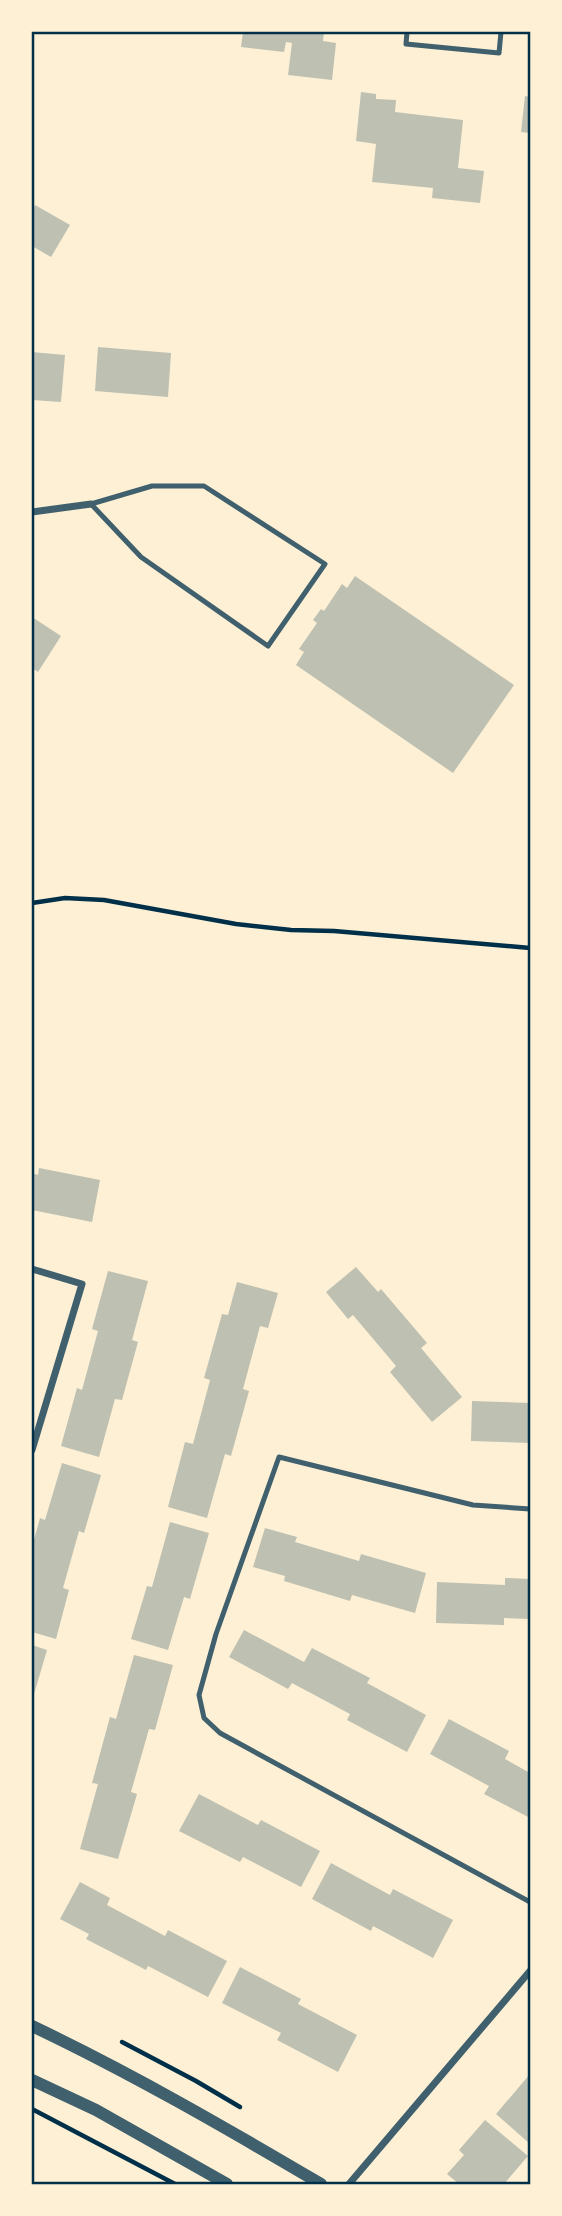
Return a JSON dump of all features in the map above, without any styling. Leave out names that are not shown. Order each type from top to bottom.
[{"type":"street","points":[[32,512],[91,504]]},
{"type":"street","points":[[32,1269],[82,1284],[32,1450]]},
{"type":"street","points":[[349,2185],[530,1971]]},
{"type":"street","points":[[32,2026],[165,2093],[321,2185]]},
{"type":"street","points":[[32,2080],[96,2110],[227,2185]]},
{"type":"lane","points":[[407,32],[406,44],[499,53],[501,32]]},
{"type":"lane","points":[[152,486],[204,486],[325,564],[268,646],[141,557],[91,504],[152,486]]},
{"type":"lane","points":[[530,1509],[473,1505],[279,1457],[216,1634],[199,1695],[204,1718],[220,1733],[530,1902]]},
{"type":"path","points":[[32,903],[65,898],[104,900],[236,924],[530,948]]},
{"type":"path","points":[[32,2109],[174,2185]]},
{"type":"building","points":[[243,32],[324,32],[323,41],[336,43],[332,80],[288,75],[292,43],[286,42],[284,52],[241,47]]},
{"type":"building","points":[[361,92],[376,94],[376,99],[396,100],[395,112],[463,120],[458,168],[484,171],[480,203],[432,198],[433,188],[372,182],[376,144],[356,141]]},
{"type":"building","points":[[525,96],[530,97],[530,133],[521,132]]},
{"type":"building","points":[[35,205],[70,225],[51,257],[32,246],[32,211]]},
{"type":"building","points":[[98,347],[171,353],[168,397],[95,391]]},
{"type":"building","points":[[32,352],[65,355],[61,402],[32,400]]},
{"type":"building","points":[[355,576],[514,685],[453,773],[296,665],[304,652],[299,649],[317,623],[313,620],[321,609],[324,611],[342,584],[347,588]]},
{"type":"building","points":[[32,617],[61,636],[38,672],[32,668]]},
{"type":"building","points":[[39,1168],[100,1180],[92,1222],[32,1210],[32,1173],[38,1175]]},
{"type":"building","points":[[356,1267],[378,1292],[381,1289],[427,1343],[421,1348],[462,1397],[432,1422],[390,1372],[396,1366],[353,1315],[348,1319],[326,1292]]},
{"type":"building","points":[[108,1271],[148,1281],[132,1340],[138,1342],[122,1400],[115,1399],[99,1457],[61,1446],[77,1388],[82,1390],[98,1331],[92,1329]]},
{"type":"building","points":[[237,1282],[278,1293],[268,1328],[260,1326],[243,1389],[249,1391],[231,1456],[225,1454],[207,1518],[168,1507],[185,1442],[193,1444],[210,1380],[204,1378],[222,1314],[228,1315]]},
{"type":"building","points":[[472,1401],[530,1403],[530,1443],[471,1441]]},
{"type":"building","points":[[62,1463],[101,1475],[84,1533],[79,1531],[63,1588],[69,1590],[56,1639],[32,1632],[32,1547],[40,1518],[45,1520]]},
{"type":"building","points":[[170,1522],[209,1533],[190,1599],[184,1597],[168,1650],[131,1639],[147,1586],[152,1587]]},
{"type":"building","points":[[265,1528],[297,1537],[295,1542],[359,1561],[361,1554],[426,1573],[415,1613],[352,1595],[350,1601],[284,1581],[285,1576],[253,1567]]},
{"type":"building","points":[[505,1578],[530,1579],[530,1619],[504,1618],[504,1625],[436,1623],[437,1582],[505,1585]]},
{"type":"building","points":[[244,1630],[304,1662],[312,1648],[370,1678],[367,1683],[426,1715],[407,1752],[347,1720],[350,1714],[292,1683],[288,1689],[229,1657]]},
{"type":"building","points":[[32,1645],[47,1650],[32,1701]]},
{"type":"building","points":[[134,1655],[173,1665],[155,1730],[149,1729],[131,1792],[137,1794],[118,1859],[80,1849],[98,1784],[92,1783],[110,1717],[116,1719]]},
{"type":"building","points":[[449,1719],[509,1751],[505,1759],[530,1773],[530,1818],[484,1794],[489,1786],[430,1754]]},
{"type":"building","points":[[199,1794],[258,1825],[261,1820],[320,1851],[301,1887],[243,1857],[240,1862],[179,1831]]},
{"type":"building","points":[[331,1863],[390,1895],[393,1889],[453,1920],[433,1958],[373,1926],[371,1931],[312,1899]]},
{"type":"building","points":[[80,1882],[110,1898],[107,1905],[165,1936],[168,1930],[227,1961],[208,1997],[148,1966],[146,1970],[86,1939],[89,1934],[60,1919]]},
{"type":"building","points":[[240,1967],[301,1999],[298,2004],[357,2035],[338,2072],[277,2040],[281,2033],[222,2003]]},
{"type":"building","points":[[530,2074],[530,2144],[496,2114]]},
{"type":"building","points":[[485,2120],[528,2156],[504,2184],[459,2184],[447,2174],[464,2155],[459,2150]]}]
